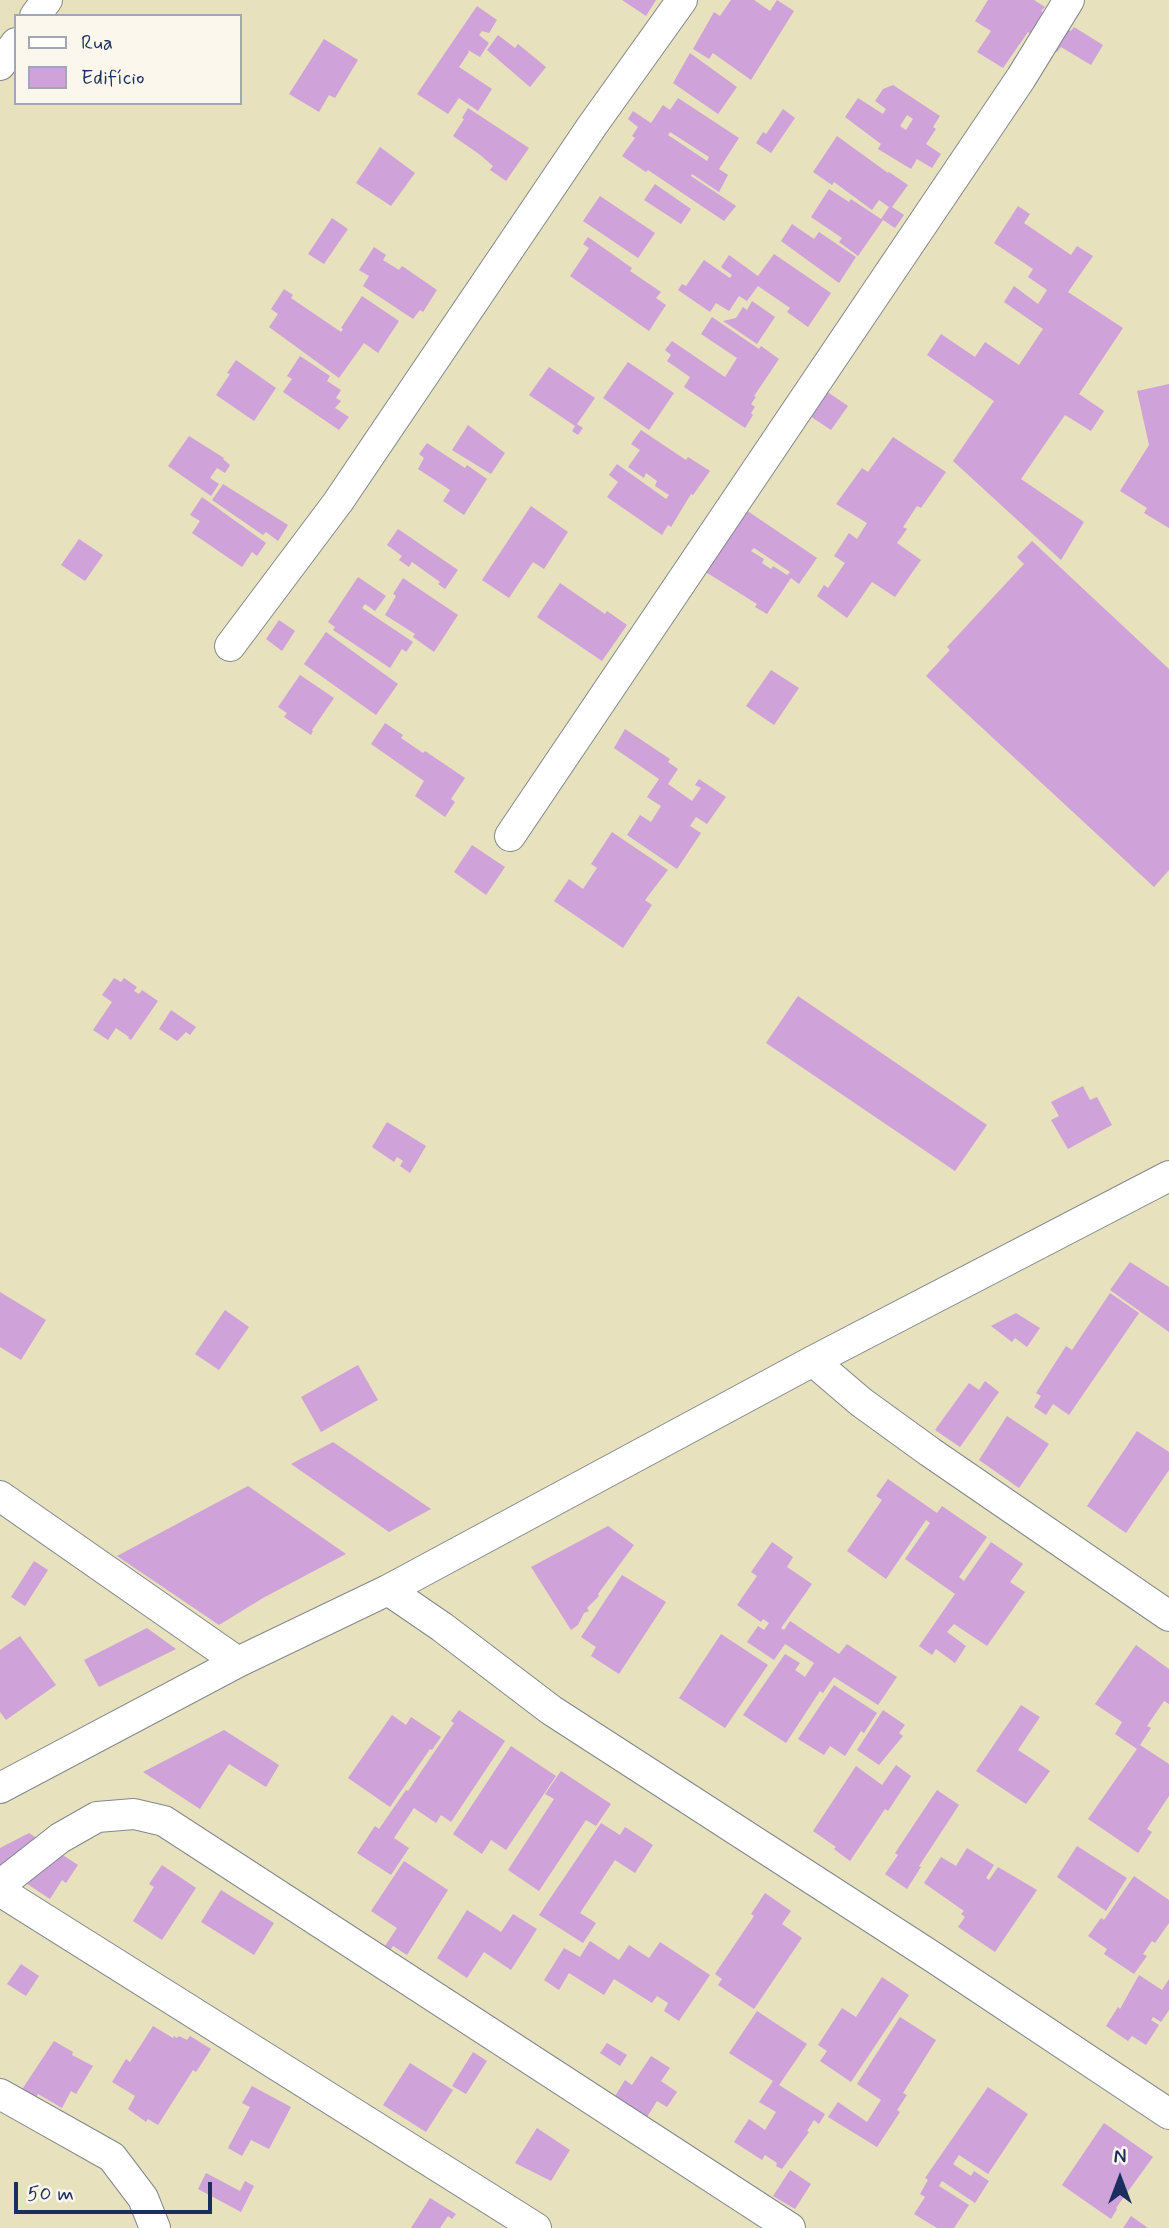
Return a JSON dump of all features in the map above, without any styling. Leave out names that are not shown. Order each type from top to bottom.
[{"type":"street","points":[[230,646],[338,502],[585,137],[682,0]]},
{"type":"street","points":[[510,836],[1013,89],[1069,0]]},
{"type":"street","points":[[0,65],[14,46]]},
{"type":"street","points":[[0,1788],[238,1662],[388,1590],[813,1361],[1169,1176]]},
{"type":"street","points":[[813,1361],[861,1402],[930,1452],[1169,1616]]},
{"type":"street","points":[[0,1496],[238,1662]]},
{"type":"street","points":[[388,1590],[442,1627],[551,1710],[936,1959],[1169,2114]]},
{"type":"street","points":[[0,1885],[60,1838],[97,1817],[134,1814],[164,1821],[790,2228]]},
{"type":"street","points":[[0,1891],[536,2228]]},
{"type":"street","points":[[0,2094],[112,2157],[143,2198],[155,2228]]},
{"type":"building","points":[[622,0],[656,0],[646,16]]},
{"type":"building","points":[[731,0],[754,0],[770,11],[777,0],[794,11],[751,80],[713,53],[709,59],[693,49],[714,12],[720,16]]},
{"type":"building","points":[[988,0],[1034,0],[1045,7],[1041,11],[1071,31],[1074,27],[1103,45],[1091,65],[1061,47],[1057,52],[1028,32],[1003,68],[977,52],[991,31],[975,21]]},
{"type":"building","points":[[477,6],[497,20],[489,33],[482,31],[479,35],[489,43],[480,57],[468,50],[459,67],[492,89],[478,111],[459,98],[448,114],[417,94]]},
{"type":"building","points":[[498,35],[515,48],[518,44],[546,67],[530,87],[487,50]]},
{"type":"building","points":[[324,39],[358,60],[335,98],[329,95],[319,112],[289,94]]},
{"type":"building","points":[[690,53],[737,87],[718,114],[673,83]]},
{"type":"building","points":[[893,85],[940,116],[933,127],[936,129],[926,144],[941,154],[932,168],[917,159],[911,169],[878,149],[881,144],[845,117],[858,98],[883,114],[886,109],[875,101],[883,89]],"holes":[[[907,115],[913,119],[906,130],[900,126]]]},
{"type":"building","points":[[678,98],[739,138],[719,169],[728,175],[719,192],[692,174],[691,176],[736,206],[724,221],[648,170],[646,172],[622,156],[635,138],[632,136],[638,127],[628,119],[633,111],[651,123],[663,105],[670,110]],"holes":[[[670,132],[709,157],[707,161],[668,135]]]},
{"type":"building","points":[[468,108],[529,148],[506,181],[490,170],[493,166],[479,154],[453,136]]},
{"type":"building","points":[[783,109],[795,118],[771,153],[756,143],[763,132],[766,134]]},
{"type":"building","points":[[837,136],[908,185],[892,207],[904,215],[895,228],[883,220],[858,256],[839,242],[842,238],[811,217],[829,189],[849,202],[851,199],[881,219],[889,207],[879,200],[872,210],[834,182],[832,185],[813,172]]},
{"type":"building","points":[[380,147],[415,173],[391,206],[356,183]]},
{"type":"building","points":[[655,184],[691,209],[681,224],[644,200]]},
{"type":"building","points":[[600,196],[655,233],[638,258],[583,221]]},
{"type":"building","points":[[1018,206],[1030,214],[1024,223],[1071,255],[1077,246],[1093,256],[1068,292],[1123,328],[1079,394],[1104,411],[1091,431],[1065,415],[1021,479],[1084,522],[1061,560],[953,461],[994,401],[927,355],[941,334],[975,357],[985,342],[1019,365],[1043,329],[1004,302],[1014,286],[1038,304],[1047,290],[1028,277],[1033,269],[994,243]]},
{"type":"building","points":[[332,218],[348,229],[324,264],[308,254]]},
{"type":"building","points":[[792,224],[814,239],[819,232],[856,257],[839,283],[781,241]]},
{"type":"building","points":[[588,237],[661,292],[656,298],[666,305],[649,331],[570,276],[589,248],[583,244]]},
{"type":"building","points":[[374,247],[386,255],[383,260],[399,270],[402,266],[437,290],[423,312],[420,310],[413,319],[363,286],[369,276],[359,270]]},
{"type":"building","points":[[774,254],[831,293],[808,327],[787,312],[790,308],[758,286],[747,301],[739,296],[729,311],[716,303],[710,312],[678,290],[682,284],[686,286],[704,260],[730,278],[732,275],[721,267],[729,255],[758,276]]},
{"type":"building","points":[[284,289],[293,295],[291,298],[341,332],[362,296],[399,321],[378,353],[364,343],[339,378],[269,327],[278,314],[271,309]]},
{"type":"building","points":[[752,301],[775,317],[757,344],[723,321],[736,318],[743,307],[747,310]]},
{"type":"building","points":[[712,317],[759,349],[761,346],[779,359],[754,396],[756,397],[751,404],[755,407],[751,413],[753,415],[745,428],[684,387],[690,377],[667,361],[671,355],[665,350],[672,341],[725,377],[737,358],[701,334]]},
{"type":"building","points":[[300,356],[330,376],[327,381],[341,390],[336,398],[341,401],[335,408],[349,417],[339,430],[283,392],[292,379],[287,376]]},
{"type":"building","points":[[236,360],[276,388],[254,421],[216,395]]},
{"type":"building","points":[[628,362],[674,393],[649,430],[603,398]]},
{"type":"building","points":[[549,367],[595,398],[577,424],[583,428],[578,435],[572,431],[575,426],[529,395]]},
{"type":"building","points":[[1169,384],[1169,528],[1144,513],[1147,508],[1120,491],[1149,445],[1137,391]]},
{"type":"building","points":[[826,391],[848,406],[831,430],[810,416]]},
{"type":"building","points":[[468,425],[505,453],[491,474],[452,450]]},
{"type":"building","points":[[641,430],[686,460],[688,457],[710,471],[693,495],[691,494],[671,527],[668,525],[662,535],[607,497],[618,482],[609,475],[617,464],[666,499],[669,495],[655,486],[657,481],[646,473],[644,478],[628,467],[640,450],[631,444]]},
{"type":"building","points":[[189,436],[224,458],[230,465],[225,473],[217,468],[210,478],[219,484],[211,496],[168,466]]},
{"type":"building","points":[[893,437],[946,472],[921,508],[917,506],[903,527],[907,529],[897,543],[921,560],[895,597],[872,582],[847,618],[817,596],[824,585],[828,588],[845,563],[834,556],[849,533],[857,539],[867,523],[836,504],[862,468],[868,472]]},
{"type":"building","points":[[427,443],[487,479],[464,515],[443,501],[450,490],[418,469],[424,458],[419,454]]},
{"type":"building","points":[[223,484],[288,525],[278,541],[266,532],[263,535],[212,500]]},
{"type":"building","points":[[202,497],[266,543],[257,556],[252,552],[242,567],[192,533],[200,521],[190,515]]},
{"type":"building","points":[[531,506],[568,532],[544,569],[533,562],[509,598],[482,580]]},
{"type":"building","points":[[746,510],[817,558],[799,584],[791,578],[767,614],[755,607],[757,604],[704,571]],"holes":[[[754,548],[790,572],[787,575],[773,566],[771,569],[762,563],[764,559],[751,551]]]},
{"type":"building","points":[[398,529],[458,570],[445,589],[438,584],[440,582],[412,562],[409,567],[399,560],[402,556],[387,545]]},
{"type":"building","points":[[79,539],[103,555],[85,581],[61,565]]},
{"type":"building","points":[[1032,541],[1169,669],[1169,870],[1154,887],[926,676],[950,650],[947,647],[1024,564],[1017,557]]},
{"type":"building","points":[[358,577],[386,596],[375,611],[365,604],[362,608],[413,642],[406,652],[402,649],[390,668],[333,630],[335,627],[328,622]]},
{"type":"building","points":[[403,578],[458,615],[434,652],[413,637],[415,634],[385,615]]},
{"type":"building","points":[[560,583],[605,614],[607,611],[627,625],[602,661],[537,617]]},
{"type":"building","points":[[279,620],[295,631],[282,651],[266,639]]},
{"type":"building","points":[[326,632],[398,684],[376,715],[304,664]]},
{"type":"building","points":[[771,670],[799,688],[774,725],[746,706]]},
{"type":"building","points":[[300,675],[334,698],[311,735],[284,717],[287,713],[278,707]]},
{"type":"building","points":[[385,723],[403,735],[401,738],[465,778],[451,799],[455,802],[445,817],[415,796],[424,781],[371,744]]},
{"type":"building","points":[[625,729],[670,759],[668,762],[678,769],[668,784],[692,801],[701,788],[695,785],[699,779],[726,797],[707,824],[696,817],[690,826],[701,833],[677,869],[627,835],[640,815],[651,822],[661,806],[647,797],[659,779],[614,748]]},
{"type":"building","points":[[612,832],[668,870],[645,900],[652,905],[623,948],[554,901],[569,879],[583,889],[597,868],[591,864]]},
{"type":"building","points":[[472,845],[505,867],[486,895],[454,872]]},
{"type":"building","points":[[114,978],[121,982],[124,978],[137,987],[134,991],[139,994],[142,990],[158,1001],[131,1040],[116,1028],[108,1040],[93,1030],[112,1002],[102,995]]},
{"type":"building","points":[[798,996],[987,1125],[955,1171],[766,1043]]},
{"type":"building","points":[[171,1010],[196,1027],[190,1035],[186,1032],[177,1041],[159,1029]]},
{"type":"building","points":[[1083,1086],[1090,1100],[1097,1097],[1112,1125],[1068,1149],[1051,1120],[1059,1116],[1051,1102]]},
{"type":"building","points":[[387,1122],[426,1146],[410,1173],[400,1166],[403,1161],[397,1157],[394,1162],[372,1147]]},
{"type":"building","points":[[1130,1262],[1169,1287],[1169,1332],[1110,1290]]},
{"type":"building","points":[[0,1292],[46,1320],[21,1360],[0,1347]]},
{"type":"building","points":[[1110,1293],[1139,1313],[1069,1415],[1053,1404],[1046,1415],[1034,1407],[1041,1396],[1036,1393],[1066,1346],[1072,1350]]},
{"type":"building","points":[[225,1310],[249,1327],[219,1370],[195,1354]]},
{"type":"building","points":[[1016,1313],[1040,1328],[1027,1347],[1015,1338],[1012,1342],[991,1326]]},
{"type":"building","points":[[358,1365],[378,1400],[321,1432],[301,1397]]},
{"type":"building","points":[[985,1381],[999,1392],[960,1447],[935,1430],[969,1383],[979,1390]]},
{"type":"building","points":[[1007,1416],[1049,1444],[1019,1488],[979,1460]]},
{"type":"building","points":[[1137,1431],[1169,1452],[1169,1470],[1126,1533],[1087,1506]]},
{"type":"building","points":[[333,1442],[431,1509],[389,1532],[291,1464]]},
{"type":"building","points":[[888,1479],[937,1513],[942,1506],[987,1537],[959,1577],[964,1581],[991,1542],[1023,1564],[1010,1582],[1025,1592],[987,1646],[954,1624],[947,1632],[966,1646],[955,1663],[936,1649],[932,1655],[919,1646],[955,1594],[905,1559],[930,1523],[926,1520],[886,1579],[847,1551],[882,1500],[876,1496]]},
{"type":"building","points":[[248,1486],[346,1554],[219,1625],[117,1556]]},
{"type":"building","points":[[608,1526],[634,1545],[599,1596],[587,1608],[589,1611],[584,1613],[578,1625],[571,1630],[531,1567]]},
{"type":"building","points":[[772,1542],[793,1557],[787,1567],[812,1584],[781,1628],[784,1630],[790,1621],[839,1654],[847,1644],[897,1677],[878,1705],[834,1677],[823,1693],[820,1691],[786,1743],[743,1715],[785,1654],[800,1663],[795,1670],[805,1677],[814,1663],[785,1644],[774,1660],[747,1642],[758,1626],[764,1630],[769,1623],[763,1619],[761,1622],[737,1605],[757,1576],[751,1572]]},
{"type":"building","points":[[34,1561],[48,1570],[25,1606],[11,1597]]},
{"type":"building","points":[[622,1575],[666,1602],[619,1674],[591,1656],[596,1647],[581,1637]]},
{"type":"building","points":[[147,1628],[176,1649],[99,1687],[84,1660]]},
{"type":"building","points":[[721,1634],[768,1665],[725,1728],[679,1698]]},
{"type":"building","points":[[20,1636],[56,1685],[6,1720],[0,1712],[0,1650]]},
{"type":"building","points":[[1136,1645],[1169,1669],[1169,1704],[1164,1701],[1147,1726],[1151,1728],[1140,1745],[1169,1764],[1169,1796],[1147,1829],[1152,1832],[1138,1853],[1088,1819],[1137,1749],[1115,1734],[1122,1722],[1095,1704]]},
{"type":"building","points":[[834,1685],[877,1713],[845,1756],[830,1746],[824,1755],[798,1739]]},
{"type":"building","points":[[1021,1705],[1040,1717],[1018,1750],[1050,1771],[1026,1804],[976,1771]]},
{"type":"building","points":[[459,1710],[505,1741],[451,1822],[441,1815],[436,1823],[414,1808],[394,1838],[409,1848],[391,1875],[357,1853],[375,1826],[379,1829],[406,1790],[408,1791],[454,1723],[451,1721]]},
{"type":"building","points":[[883,1710],[905,1725],[899,1733],[903,1736],[879,1765],[857,1750]]},
{"type":"building","points":[[392,1715],[406,1725],[411,1717],[441,1737],[390,1807],[348,1778]]},
{"type":"building","points":[[224,1730],[279,1765],[266,1787],[229,1764],[200,1809],[143,1772]]},
{"type":"building","points":[[511,1746],[556,1776],[506,1850],[491,1840],[482,1854],[453,1834]]},
{"type":"building","points":[[896,1765],[911,1776],[850,1861],[813,1831],[856,1766],[882,1785]]},
{"type":"building","points":[[561,1771],[611,1804],[596,1826],[586,1820],[539,1891],[508,1870],[554,1799],[545,1794]]},
{"type":"building","points":[[937,1790],[959,1805],[907,1889],[885,1874],[898,1855],[895,1853]]},
{"type":"building","points":[[601,1823],[620,1835],[625,1827],[653,1845],[635,1873],[615,1860],[580,1913],[596,1923],[583,1943],[539,1915]]},
{"type":"building","points":[[29,1833],[78,1865],[66,1883],[62,1880],[50,1899],[0,1866],[0,1848]]},
{"type":"building","points":[[1077,1846],[1127,1878],[1106,1911],[1057,1877]]},
{"type":"building","points":[[967,1848],[994,1865],[986,1878],[989,1880],[998,1867],[1037,1890],[995,1952],[958,1927],[965,1917],[961,1914],[964,1911],[924,1883],[941,1857],[956,1866]]},
{"type":"building","points":[[404,1861],[448,1890],[407,1955],[393,1946],[391,1949],[385,1946],[397,1928],[371,1911]]},
{"type":"building","points":[[162,1865],[196,1888],[162,1940],[133,1921],[154,1887],[149,1884]]},
{"type":"building","points":[[1134,1876],[1169,1900],[1169,1923],[1155,1943],[1152,1941],[1143,1954],[1147,1956],[1134,1974],[1104,1954],[1107,1949],[1088,1936],[1101,1918],[1104,1920]]},
{"type":"building","points":[[221,1890],[274,1923],[254,1955],[201,1922]]},
{"type":"building","points":[[765,1893],[791,1911],[782,1924],[802,1938],[754,2009],[718,1985],[722,1979],[715,1974],[754,1916],[751,1914]]},
{"type":"building","points":[[467,1910],[501,1932],[513,1914],[537,1929],[511,1970],[484,1952],[467,1978],[437,1958]]},
{"type":"building","points":[[590,1941],[619,1960],[629,1945],[649,1958],[660,1942],[710,1975],[679,2021],[664,2011],[668,2003],[657,1996],[652,2003],[614,1979],[604,1995],[569,1973],[559,1990],[544,1980],[564,1948],[580,1957]]},
{"type":"building","points":[[21,1964],[39,1976],[26,1996],[7,1984]]},
{"type":"building","points":[[1139,1975],[1162,1990],[1169,1979],[1169,2010],[1161,2022],[1153,2017],[1151,2020],[1159,2025],[1146,2045],[1132,2036],[1128,2041],[1106,2026],[1118,2007],[1120,2009]]},
{"type":"building","points":[[882,1977],[909,1995],[851,2082],[820,2061],[827,2051],[818,2045],[842,2008],[856,2017]]},
{"type":"building","points":[[757,2011],[807,2044],[779,2085],[825,2114],[819,2124],[814,2120],[807,2131],[809,2132],[782,2169],[765,2155],[762,2160],[734,2142],[749,2119],[765,2130],[776,2112],[759,2102],[773,2081],[729,2053]]},
{"type":"building","points":[[900,2017],[936,2040],[903,2093],[907,2095],[897,2110],[900,2112],[877,2147],[828,2117],[838,2102],[867,2122],[881,2100],[857,2084]]},
{"type":"building","points":[[153,2026],[173,2038],[179,2036],[187,2040],[190,2036],[211,2049],[196,2072],[193,2070],[158,2125],[148,2119],[146,2122],[128,2109],[135,2096],[112,2082],[126,2059],[130,2062]]},
{"type":"building","points":[[54,2041],[93,2066],[76,2094],[71,2091],[62,2108],[38,2094],[35,2099],[21,2091]]},
{"type":"building","points":[[607,2043],[627,2055],[620,2066],[600,2053]]},
{"type":"building","points":[[473,2052],[487,2061],[466,2094],[452,2086]]},
{"type":"building","points":[[651,2056],[670,2068],[661,2081],[677,2092],[667,2107],[657,2101],[644,2122],[612,2101],[625,2080],[632,2085]]},
{"type":"building","points":[[410,2063],[453,2090],[426,2132],[383,2105]]},
{"type":"building","points":[[252,2086],[291,2107],[269,2149],[251,2140],[242,2156],[228,2148],[250,2107],[242,2103]]},
{"type":"building","points":[[988,2087],[1028,2114],[988,2174],[959,2155],[953,2164],[971,2176],[974,2171],[989,2181],[975,2203],[942,2181],[939,2186],[969,2205],[954,2228],[937,2228],[914,2214],[925,2197],[920,2194],[928,2180],[925,2178]]},
{"type":"building","points":[[1104,2123],[1153,2157],[1111,2219],[1062,2185]]},
{"type":"building","points":[[537,2128],[570,2150],[551,2181],[515,2163]]},
{"type":"building","points":[[790,2170],[811,2184],[795,2209],[773,2196]]},
{"type":"building","points":[[206,2173],[240,2191],[245,2181],[254,2186],[241,2212],[198,2189]]},
{"type":"building","points":[[430,2198],[456,2214],[452,2219],[448,2216],[440,2228],[411,2228]]},
{"type":"building","points":[[1131,2216],[1148,2228],[1123,2228]]}]
